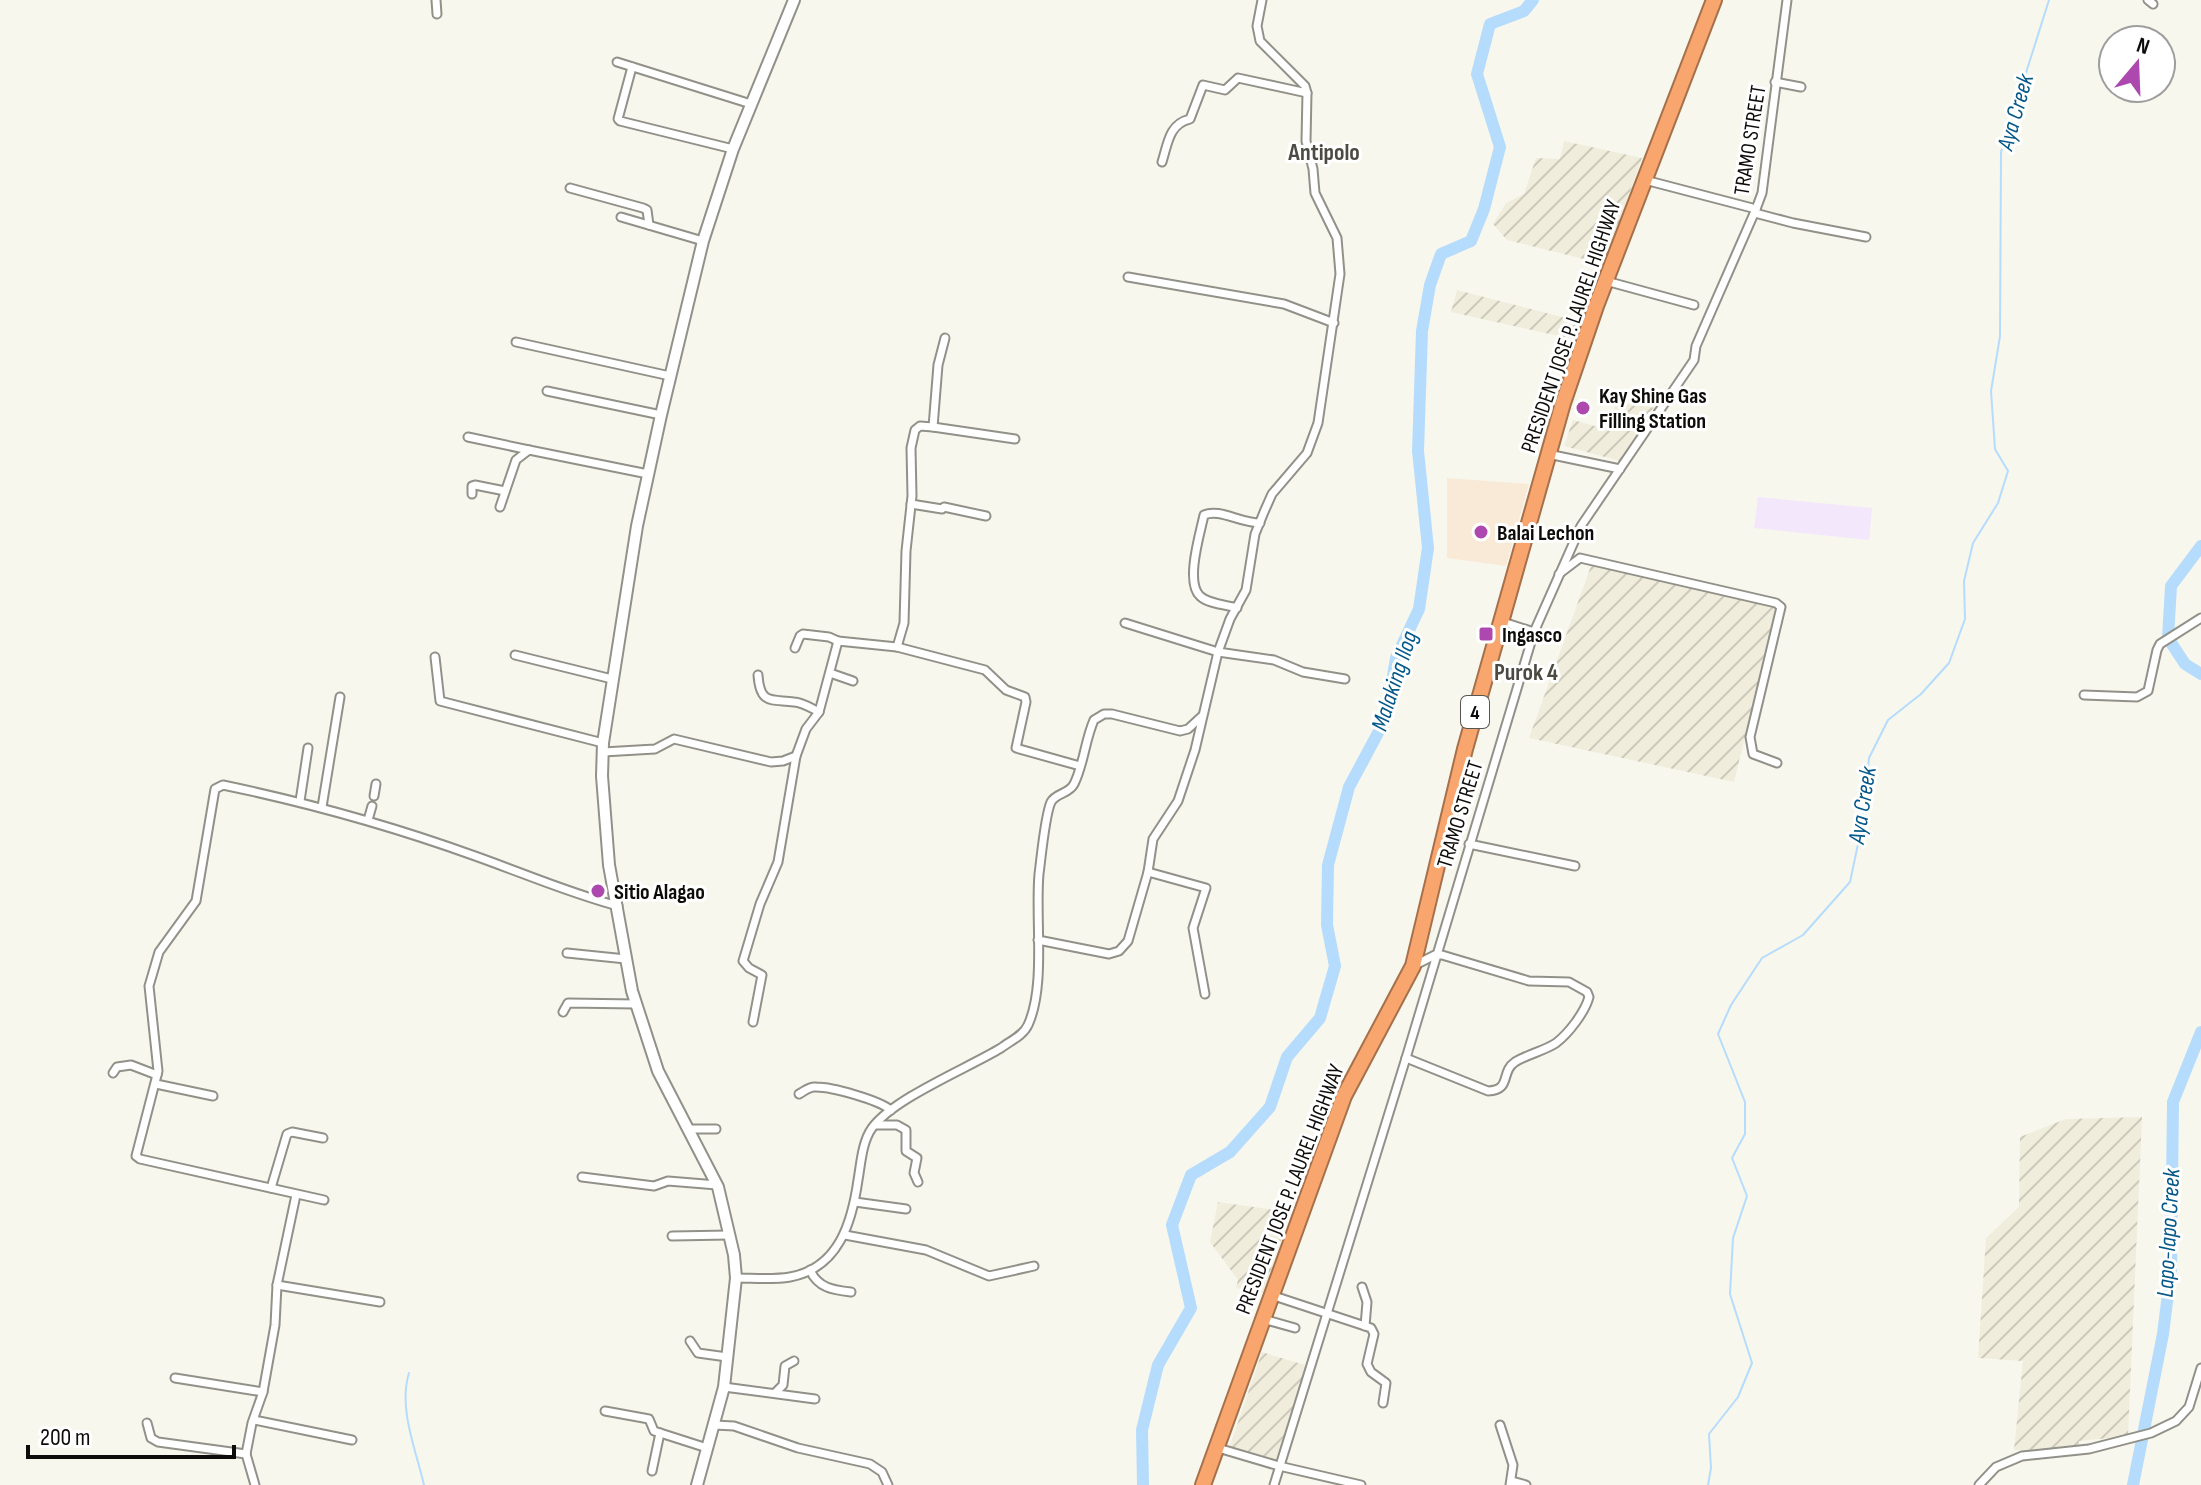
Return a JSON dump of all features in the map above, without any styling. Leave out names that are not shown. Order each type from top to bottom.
[{"type":"highway","name":"PRESIDENT JOSE P. LAUREL HIGHWAY","points":[[1203,1485],[1349,1084],[1413,966],[1465,749],[1548,454],[1583,343],[1714,0]]},
{"type":"street","points":[[436,0],[437,14]]},
{"type":"street","points":[[697,1485],[724,1387],[736,1278],[717,1185],[658,1071],[636,1004],[609,865],[603,748],[637,526],[703,241],[733,149],[794,0]]},
{"type":"street","points":[[1038,940],[1109,954],[1119,951],[1128,941],[1148,872],[1153,839],[1178,801],[1195,750],[1218,652],[1246,590],[1260,523],[1272,494],[1307,453],[1318,423],[1339,286],[1339,249],[1333,227],[1315,193],[1306,141],[1305,86],[1260,41],[1257,26],[1262,0]]},
{"type":"street","name":"TRAMO STREET","points":[[1274,1485],[1534,632],[1581,526],[1694,360],[1696,346],[1762,193],[1787,0]]},
{"type":"street","points":[[617,62],[751,104]]},
{"type":"street","points":[[632,67],[620,121],[733,149]]},
{"type":"street","points":[[1162,162],[1173,127],[1190,119],[1203,85],[1225,90],[1238,78],[1307,93]]},
{"type":"street","points":[[1775,82],[1801,87]]},
{"type":"street","points":[[1645,180],[1793,223],[1866,237]]},
{"type":"street","points":[[570,188],[643,208],[647,210],[649,225]]},
{"type":"street","points":[[621,217],[703,241]]},
{"type":"street","points":[[1128,277],[1284,304],[1334,323]]},
{"type":"street","points":[[1606,281],[1694,305]]},
{"type":"street","points":[[933,427],[938,365],[945,338]]},
{"type":"street","points":[[516,342],[670,376]]},
{"type":"street","points":[[547,391],[661,415]]},
{"type":"street","points":[[897,647],[904,623],[911,448],[915,430],[920,426],[933,427],[1015,439]]},
{"type":"street","points":[[468,437],[648,474]]},
{"type":"street","points":[[500,507],[516,460],[529,450]]},
{"type":"street","points":[[1548,454],[1620,469]]},
{"type":"street","points":[[472,494],[472,486],[475,485],[505,491]]},
{"type":"street","points":[[911,504],[986,516]]},
{"type":"street","points":[[1237,608],[1205,599],[1196,590],[1193,570],[1204,515],[1215,512],[1245,522],[1260,523]]},
{"type":"street","points":[[1557,575],[1580,558],[1776,603],[1781,607],[1750,737],[1753,754],[1777,763]]},
{"type":"street","points":[[2084,695],[2144,695],[2148,691],[2160,644],[2201,618]]},
{"type":"street","points":[[1500,621],[1534,632]]},
{"type":"street","points":[[1125,623],[1218,652],[1274,660],[1303,672],[1345,679]]},
{"type":"street","points":[[795,648],[803,634],[829,637],[838,641],[897,647],[985,670],[1006,690],[1025,697],[1016,748],[1080,766]]},
{"type":"street","points":[[753,1022],[762,975],[743,961],[760,904],[778,862],[796,756],[806,729],[819,712],[838,641]]},
{"type":"street","points":[[515,655],[612,679]]},
{"type":"street","points":[[435,657],[440,701],[603,748],[655,749],[674,739],[771,762],[796,756]]},
{"type":"street","points":[[830,673],[853,681]]},
{"type":"street","points":[[758,675],[760,689],[768,698],[782,703],[796,701],[819,712]]},
{"type":"street","points":[[322,807],[340,697]]},
{"type":"street","points":[[736,1278],[788,1278],[810,1270],[834,1251],[845,1235],[855,1202],[865,1143],[875,1125],[891,1110],[990,1054],[1027,1028],[1033,1010],[1039,875],[1049,808],[1055,798],[1071,788],[1092,724],[1098,716],[1112,714],[1180,731],[1188,729],[1202,715]]},
{"type":"street","points":[[300,801],[308,748]]},
{"type":"street","points":[[374,796],[376,784]]},
{"type":"street","points":[[324,1200],[137,1158],[157,1075],[158,1057],[149,986],[159,952],[196,901],[215,789],[223,785],[300,801],[368,820],[476,856],[574,895],[618,906]]},
{"type":"street","points":[[368,820],[372,806]]},
{"type":"street","points":[[1469,844],[1575,866]]},
{"type":"street","points":[[1148,872],[1206,888],[1193,928],[1205,994]]},
{"type":"street","points":[[567,953],[626,959]]},
{"type":"street","points":[[1406,1058],[1488,1091],[1497,1091],[1503,1087],[1513,1063],[1556,1042],[1586,1008],[1589,997],[1587,992],[1569,982],[1529,981],[1435,955],[1413,966]]},
{"type":"street","points":[[563,1012],[568,1003],[636,1004]]},
{"type":"street","points":[[113,1073],[117,1067],[125,1065],[157,1075]]},
{"type":"street","points":[[156,1084],[213,1096]]},
{"type":"street","points":[[799,1094],[810,1087],[824,1088],[878,1103],[891,1110]]},
{"type":"street","points":[[875,1125],[897,1125],[906,1130],[905,1148],[916,1157],[914,1173],[918,1182]]},
{"type":"street","points":[[689,1129],[716,1129]]},
{"type":"street","points":[[271,1188],[287,1134],[292,1132],[323,1138]]},
{"type":"street","points":[[582,1177],[654,1186],[668,1181],[717,1185]]},
{"type":"street","points":[[255,1485],[246,1454],[263,1392],[275,1325],[277,1285],[296,1195]]},
{"type":"street","points":[[855,1202],[906,1209]]},
{"type":"street","points":[[672,1236],[729,1235]]},
{"type":"street","points":[[845,1235],[926,1250],[989,1276],[1034,1266]]},
{"type":"street","points":[[810,1270],[822,1285],[851,1292]]},
{"type":"street","points":[[277,1285],[380,1302]]},
{"type":"street","points":[[1362,1287],[1367,1302],[1365,1326]]},
{"type":"street","points":[[1271,1295],[1371,1328],[1374,1334],[1367,1367],[1386,1383],[1383,1403]]},
{"type":"street","points":[[1263,1319],[1295,1328]]},
{"type":"street","points":[[690,1341],[698,1353],[727,1357]]},
{"type":"street","points":[[775,1393],[783,1385],[785,1366],[794,1361]]},
{"type":"street","points":[[1979,1485],[1996,1467],[2022,1456],[2089,1449],[2151,1433],[2176,1421],[2189,1407],[2201,1368]]},
{"type":"street","points":[[175,1378],[263,1392]]},
{"type":"street","points":[[724,1387],[815,1399]]},
{"type":"street","points":[[605,1411],[649,1419],[652,1429],[660,1433],[707,1448]]},
{"type":"street","points":[[254,1420],[352,1440]]},
{"type":"street","points":[[147,1423],[151,1438],[158,1442],[246,1454]]},
{"type":"street","points":[[714,1425],[734,1426],[798,1448],[870,1464],[882,1472],[888,1485]]},
{"type":"street","points":[[1500,1425],[1513,1465],[1511,1483],[1526,1485]]},
{"type":"street","points":[[652,1471],[660,1433]]},
{"type":"street","points":[[1218,1448],[1361,1485]]},
{"type":"shaded area","points":[[1564,141],[1642,158],[1604,264],[1507,240],[1493,224],[1506,203],[1524,194],[1536,158],[1560,159]]},
{"type":"shaded area","points":[[1457,290],[1577,321],[1572,339],[1451,312]]},
{"type":"shaded area","points":[[1617,402],[1656,408],[1620,461],[1564,446],[1573,420],[1606,429]]},
{"type":"shaded area","name":"Balai Lechon","points":[[1447,478],[1529,484],[1506,566],[1447,558]]},
{"type":"shaded area","points":[[1758,497],[1872,508],[1869,540],[1754,528]]},
{"type":"shaded area","name":"Ingasco","points":[[1592,563],[1777,605],[1734,782],[1529,738]]},
{"type":"shaded area","points":[[2142,1117],[2128,1436],[2079,1441],[2079,1449],[2014,1450],[2023,1361],[1978,1358],[1986,1238],[2019,1207],[2020,1137],[2066,1119]]},
{"type":"shaded area","points":[[1218,1202],[1291,1212],[1263,1293],[1236,1288],[1238,1280],[1210,1242]]},
{"type":"shaded area","points":[[1262,1352],[1308,1366],[1279,1461],[1229,1448]]},
{"type":"waterway","name":"Malaking Ilog","points":[[1143,1485],[1142,1430],[1158,1365],[1191,1308],[1172,1225],[1191,1175],[1230,1152],[1270,1107],[1287,1057],[1320,1018],[1335,966],[1327,925],[1328,865],[1349,787],[1386,718],[1396,658],[1419,609],[1428,548],[1418,451],[1422,331],[1430,285],[1441,254],[1471,241],[1484,209],[1500,147],[1477,74],[1490,24],[1524,11],[1533,0]]},
{"type":"waterway","name":"Aya Creek","points":[[1708,1485],[1711,1468],[1709,1434],[1738,1397],[1752,1363],[1730,1294],[1733,1238],[1747,1196],[1732,1158],[1745,1134],[1745,1102],[1718,1034],[1731,1005],[1762,958],[1803,935],[1850,882],[1862,825],[1869,758],[1888,720],[1921,694],[1949,663],[1965,619],[1964,581],[1973,543],[1998,503],[2008,471],[1995,449],[1991,391],[2000,336],[2001,152],[2049,0]]},
{"type":"waterway","name":"Lapo-lapo Creek","points":[[2201,546],[2171,586],[2168,638],[2185,664],[2201,674]]},
{"type":"waterway","name":"Lapo-lapo Creek","points":[[2133,1485],[2163,1334],[2171,1270],[2173,1102],[2201,1032]]},
{"type":"waterway","points":[[409,1373],[407,1415],[424,1485]]},
{"type":"place","name":"Kay Shine Gas Filling Station","points":[[1583,408]]},
{"type":"place","name":"Balai Lechon","points":[[1481,532]]},
{"type":"place","name":"Ingasco","points":[[1486,634]]},
{"type":"place","name":"Sitio Alagao","points":[[598,891]]},
{"type":"district","name":"Antipolo","points":[[1324,152]]},
{"type":"district","name":"Purok 4","points":[[1526,672]]}]
